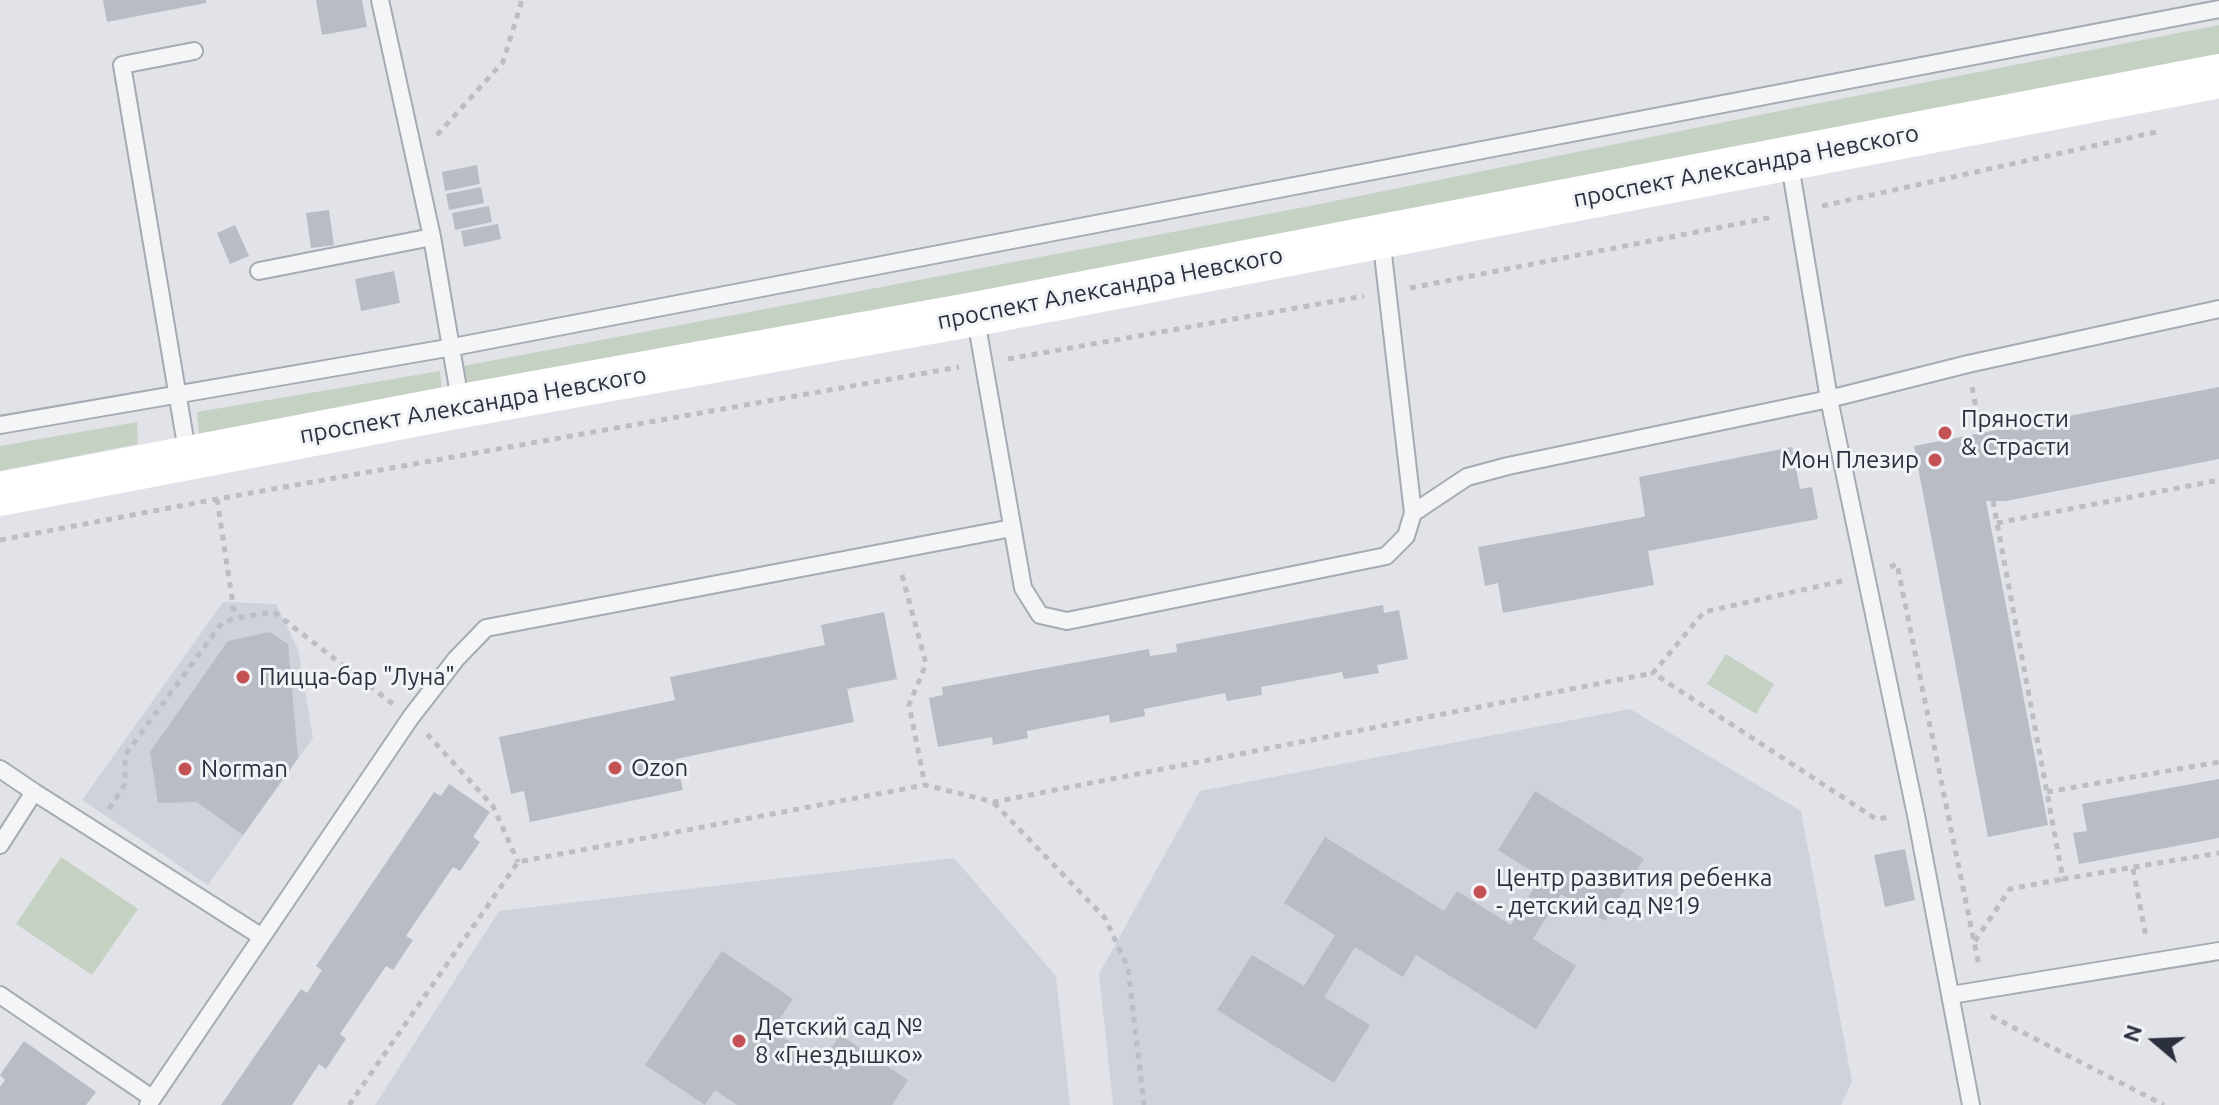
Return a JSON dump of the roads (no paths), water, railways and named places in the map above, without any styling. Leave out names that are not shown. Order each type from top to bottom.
[{"type":"main road","name":"проспект Александра Невского","points":[[0,494],[461,406],[975,314],[2219,76]]},
{"type":"lane","points":[[380,0],[432,237],[461,406]]},
{"type":"lane","points":[[0,425],[453,347],[2219,9]]},
{"type":"lane","points":[[188,458],[122,65],[194,51]]},
{"type":"lane","points":[[1789,157],[1829,399],[1916,815],[1971,1105]]},
{"type":"lane","points":[[259,271],[432,237]]},
{"type":"lane","points":[[975,314],[1023,588],[1040,615],[1067,621],[1386,556],[1406,536],[1413,513],[1381,237]]},
{"type":"lane","points":[[1413,513],[1467,477],[1508,466],[1829,399],[1968,364],[2219,309]]},
{"type":"lane","points":[[0,995],[150,1102],[408,715],[486,628],[1012,528]]},
{"type":"lane","points":[[0,769],[262,937]]},
{"type":"lane","points":[[0,845],[34,792]]},
{"type":"lane","points":[[1951,995],[2219,951]]},
{"type":"place","name":"Пряности & Страсти","points":[[1945,433]]},
{"type":"place","name":"Мон Плезир","points":[[1935,460]]},
{"type":"place","name":"Пицца-бар \"Луна\"","points":[[243,677]]},
{"type":"place","name":"Ozon","points":[[615,768]]},
{"type":"place","name":"Norman","points":[[185,769]]},
{"type":"place","name":"Центр развития ребенка - детский сад №19","points":[[1480,892]]},
{"type":"place","name":"Детский сад № 8 «Гнездышко»","points":[[739,1041]]}]
